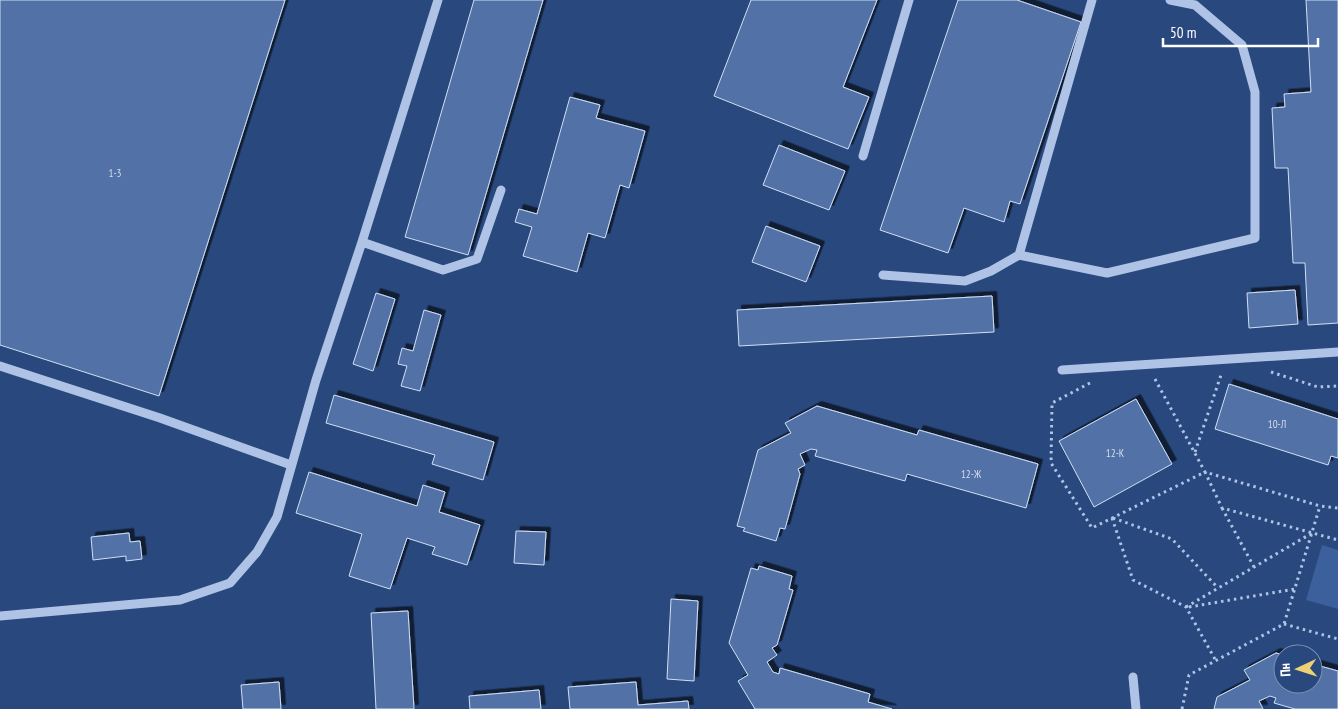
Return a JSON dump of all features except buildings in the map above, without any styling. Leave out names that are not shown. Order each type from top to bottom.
[{"type":"lane","points":[[0,616],[180,600],[230,583],[257,552],[277,517],[316,380],[362,242],[438,0]]},
{"type":"lane","points":[[863,156],[909,0]]},
{"type":"lane","points":[[1019,255],[1092,0]]},
{"type":"lane","points":[[883,275],[965,281],[991,271],[1019,255],[1107,273],[1255,238],[1255,92],[1242,45],[1195,5],[1170,0]]},
{"type":"lane","points":[[362,242],[443,270],[477,259],[501,190]]},
{"type":"lane","points":[[1062,370],[1338,352]]},
{"type":"lane","points":[[0,366],[160,418],[292,466]]},
{"type":"lane","points":[[1133,677],[1136,709]]},
{"type":"path","points":[[1263,372],[1272,372],[1318,387],[1338,386]]},
{"type":"path","points":[[1211,375],[1229,374]]},
{"type":"path","points":[[1195,453],[1221,375]]},
{"type":"path","points":[[1164,378],[1154,378],[1254,567]]},
{"type":"path","points":[[1094,382],[1052,403],[1051,463],[1092,528],[1205,472],[1320,506],[1338,508]]},
{"type":"path","points":[[1182,709],[1189,676],[1284,624],[1320,506]]},
{"type":"path","points":[[1222,508],[1338,540]]},
{"type":"path","points":[[1112,518],[1172,539],[1218,588]]},
{"type":"path","points":[[1112,518],[1133,580],[1186,607],[1216,661]]},
{"type":"path","points":[[1186,607],[1312,533]]},
{"type":"path","points":[[1186,607],[1295,589]]},
{"type":"path","points":[[1284,624],[1338,640]]},
{"type":"shaded area","points":[[1322,545],[1338,550],[1338,609],[1306,600]]}]
